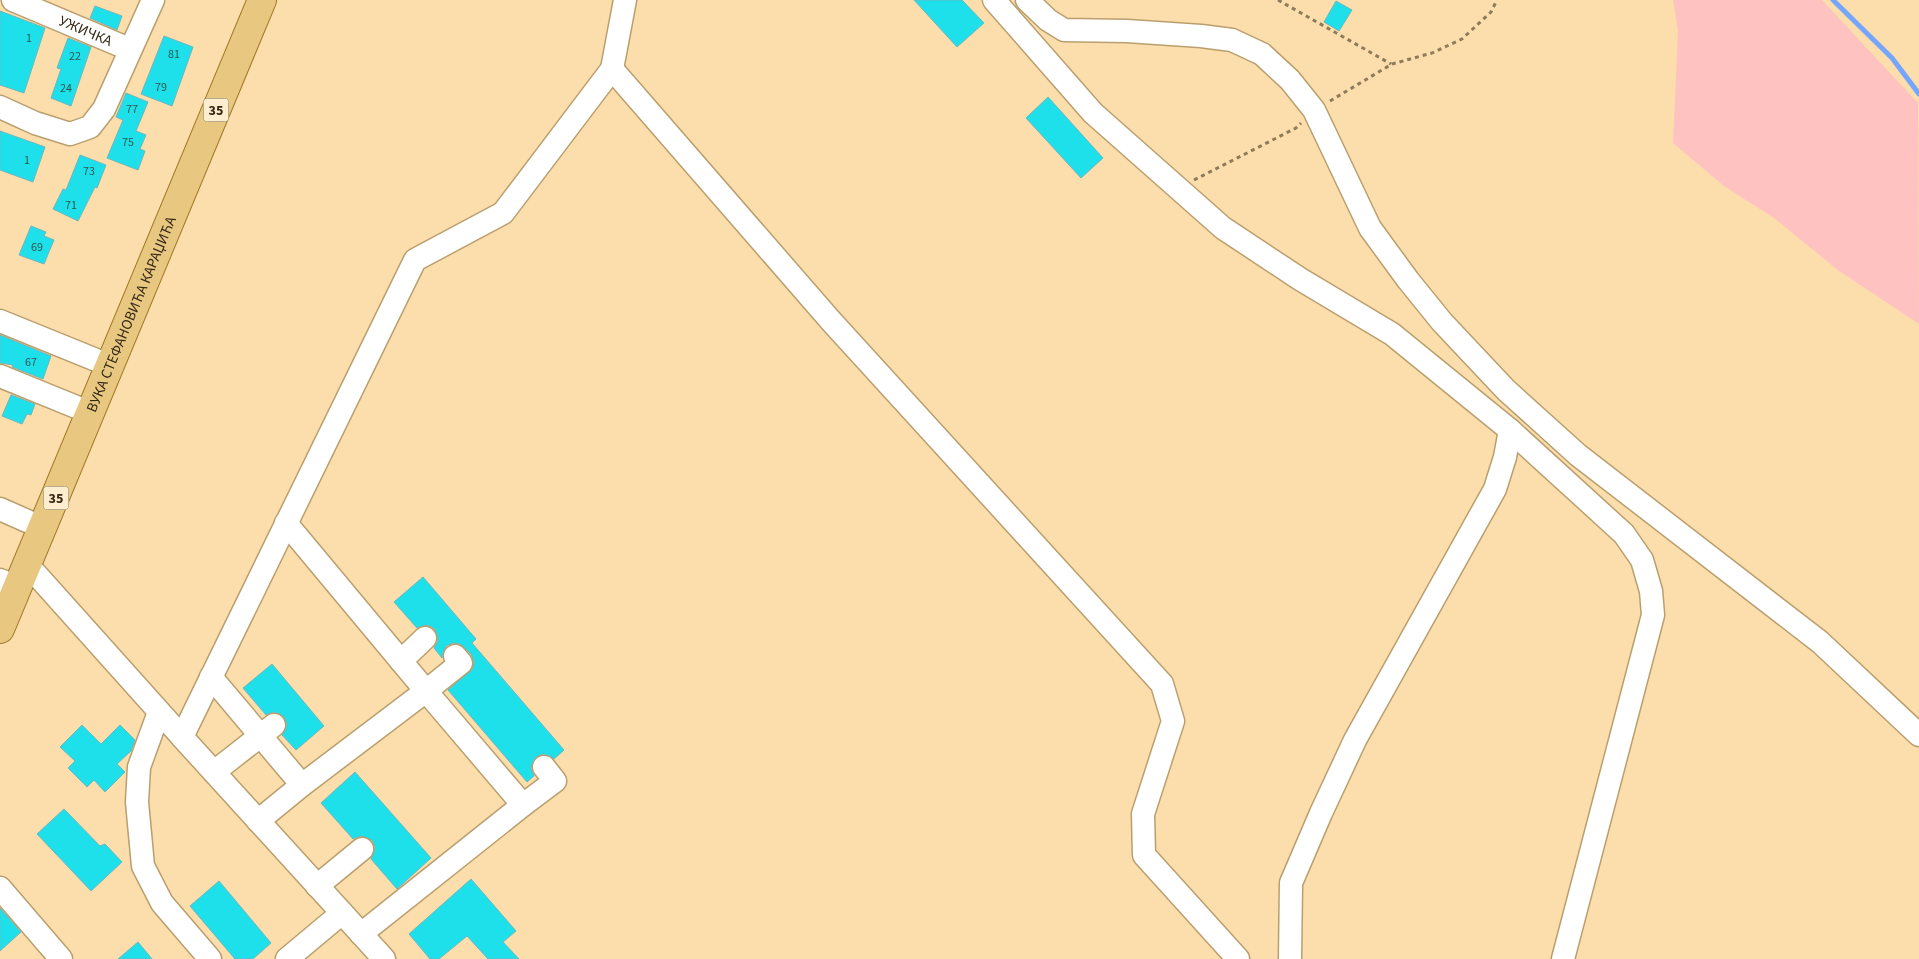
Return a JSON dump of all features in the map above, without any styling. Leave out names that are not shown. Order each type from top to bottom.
[{"type":"main road","name":"ВУКА СТЕФАНОВИЋА КАРАЏИЋА","points":[[0,629],[15,577],[42,528],[262,0]]},
{"type":"street","name":"УЖИЧКА","points":[[13,0],[130,49]]},
{"type":"street","points":[[0,107],[36,123],[70,134],[90,127],[104,110],[153,0]]},
{"type":"street","points":[[182,737],[415,260],[503,213],[612,69],[625,0]]},
{"type":"street","points":[[994,0],[1094,113],[1223,228],[1300,279],[1392,334],[1510,430],[1624,534],[1642,560],[1651,591],[1653,615],[1563,959]]},
{"type":"street","points":[[1027,0],[1048,20],[1064,30],[1127,31],[1232,40],[1262,54],[1290,80],[1314,110],[1370,228],[1442,322],[1506,390],[1578,455],[1820,642],[1919,735]]},
{"type":"street","points":[[612,69],[831,321],[1162,684],[1173,721],[1144,814],[1144,855],[1238,959]]},
{"type":"street","points":[[0,321],[111,366]]},
{"type":"street","points":[[0,376],[91,412]]},
{"type":"street","points":[[1290,959],[1291,883],[1356,740],[1495,489],[1505,457],[1510,430]]},
{"type":"street","points":[[0,509],[42,528]]},
{"type":"street","points":[[286,523],[524,805]]},
{"type":"street","points":[[15,577],[159,712],[384,959]]},
{"type":"street","points":[[401,661],[425,638]]},
{"type":"street","points":[[258,821],[461,663],[456,656]]},
{"type":"street","points":[[211,677],[267,730],[302,785]]},
{"type":"street","points":[[159,712],[139,767],[137,802],[143,866],[162,903],[210,959]]},
{"type":"street","points":[[214,772],[267,730]]},
{"type":"street","points":[[361,934],[554,781],[544,767]]},
{"type":"street","points":[[317,886],[362,849]]},
{"type":"street","points":[[0,888],[61,959]]},
{"type":"street","points":[[286,959],[342,913]]},
{"type":"path","points":[[1278,0],[1392,64]]},
{"type":"path","points":[[1178,188],[1296,128],[1314,110],[1392,64],[1432,53],[1462,39],[1490,12],[1497,0]]},
{"type":"shaded area","points":[[1673,0],[1822,0],[1918,103],[1919,324],[1839,271],[1774,218],[1724,186],[1673,143],[1678,31]]},
{"type":"building","points":[[914,0],[962,0],[984,23],[957,47]]},
{"type":"building","points":[[1336,1],[1352,10],[1339,31],[1324,22]]},
{"type":"building","points":[[95,6],[122,16],[117,30],[90,18]]},
{"type":"building","points":[[0,11],[45,28],[24,93],[0,85]]},
{"type":"building","points":[[164,36],[193,47],[172,106],[141,94]]},
{"type":"building","points":[[68,38],[91,47],[71,106],[51,98],[61,69],[57,68]]},
{"type":"building","points":[[126,93],[148,102],[136,131],[146,135],[140,149],[145,151],[138,170],[107,158],[123,120],[116,117]]},
{"type":"building","points":[[1048,97],[1103,158],[1081,178],[1026,118]]},
{"type":"building","points":[[0,131],[45,147],[33,182],[0,170]]},
{"type":"building","points":[[80,155],[106,165],[97,188],[95,187],[78,221],[53,209],[63,189],[66,190]]},
{"type":"building","points":[[31,226],[46,232],[44,236],[54,240],[44,264],[19,255]]},
{"type":"building","points":[[0,335],[51,356],[43,379],[12,367],[13,365],[0,363]]},
{"type":"building","points":[[11,395],[35,404],[31,415],[27,414],[22,424],[2,416]]},
{"type":"building","points":[[423,577],[476,639],[472,643],[564,750],[554,759],[543,754],[536,757],[531,768],[534,776],[527,782],[448,690],[473,668],[474,661],[471,654],[460,644],[453,643],[446,646],[442,658],[434,648],[438,641],[435,629],[428,625],[417,628],[394,602]]},
{"type":"building","points":[[272,664],[324,726],[296,750],[282,735],[287,724],[284,717],[273,712],[266,715],[243,688]]},
{"type":"building","points":[[82,725],[101,744],[120,725],[135,740],[131,751],[117,764],[125,772],[105,792],[94,780],[87,787],[68,768],[75,761],[60,747]]},
{"type":"building","points":[[355,772],[431,858],[397,889],[371,859],[375,847],[372,840],[360,836],[353,839],[321,803]]},
{"type":"building","points":[[64,809],[100,846],[105,844],[122,862],[91,891],[37,834]]},
{"type":"building","points":[[471,879],[516,931],[503,942],[519,959],[488,959],[467,936],[439,959],[430,959],[409,934]]},
{"type":"building","points":[[219,881],[271,943],[253,959],[235,959],[190,906]]},
{"type":"building","points":[[0,908],[21,932],[0,951]]},
{"type":"building","points":[[138,942],[152,959],[118,959]]},
{"type":"waterway","points":[[1833,0],[1892,58],[1919,94]]}]
